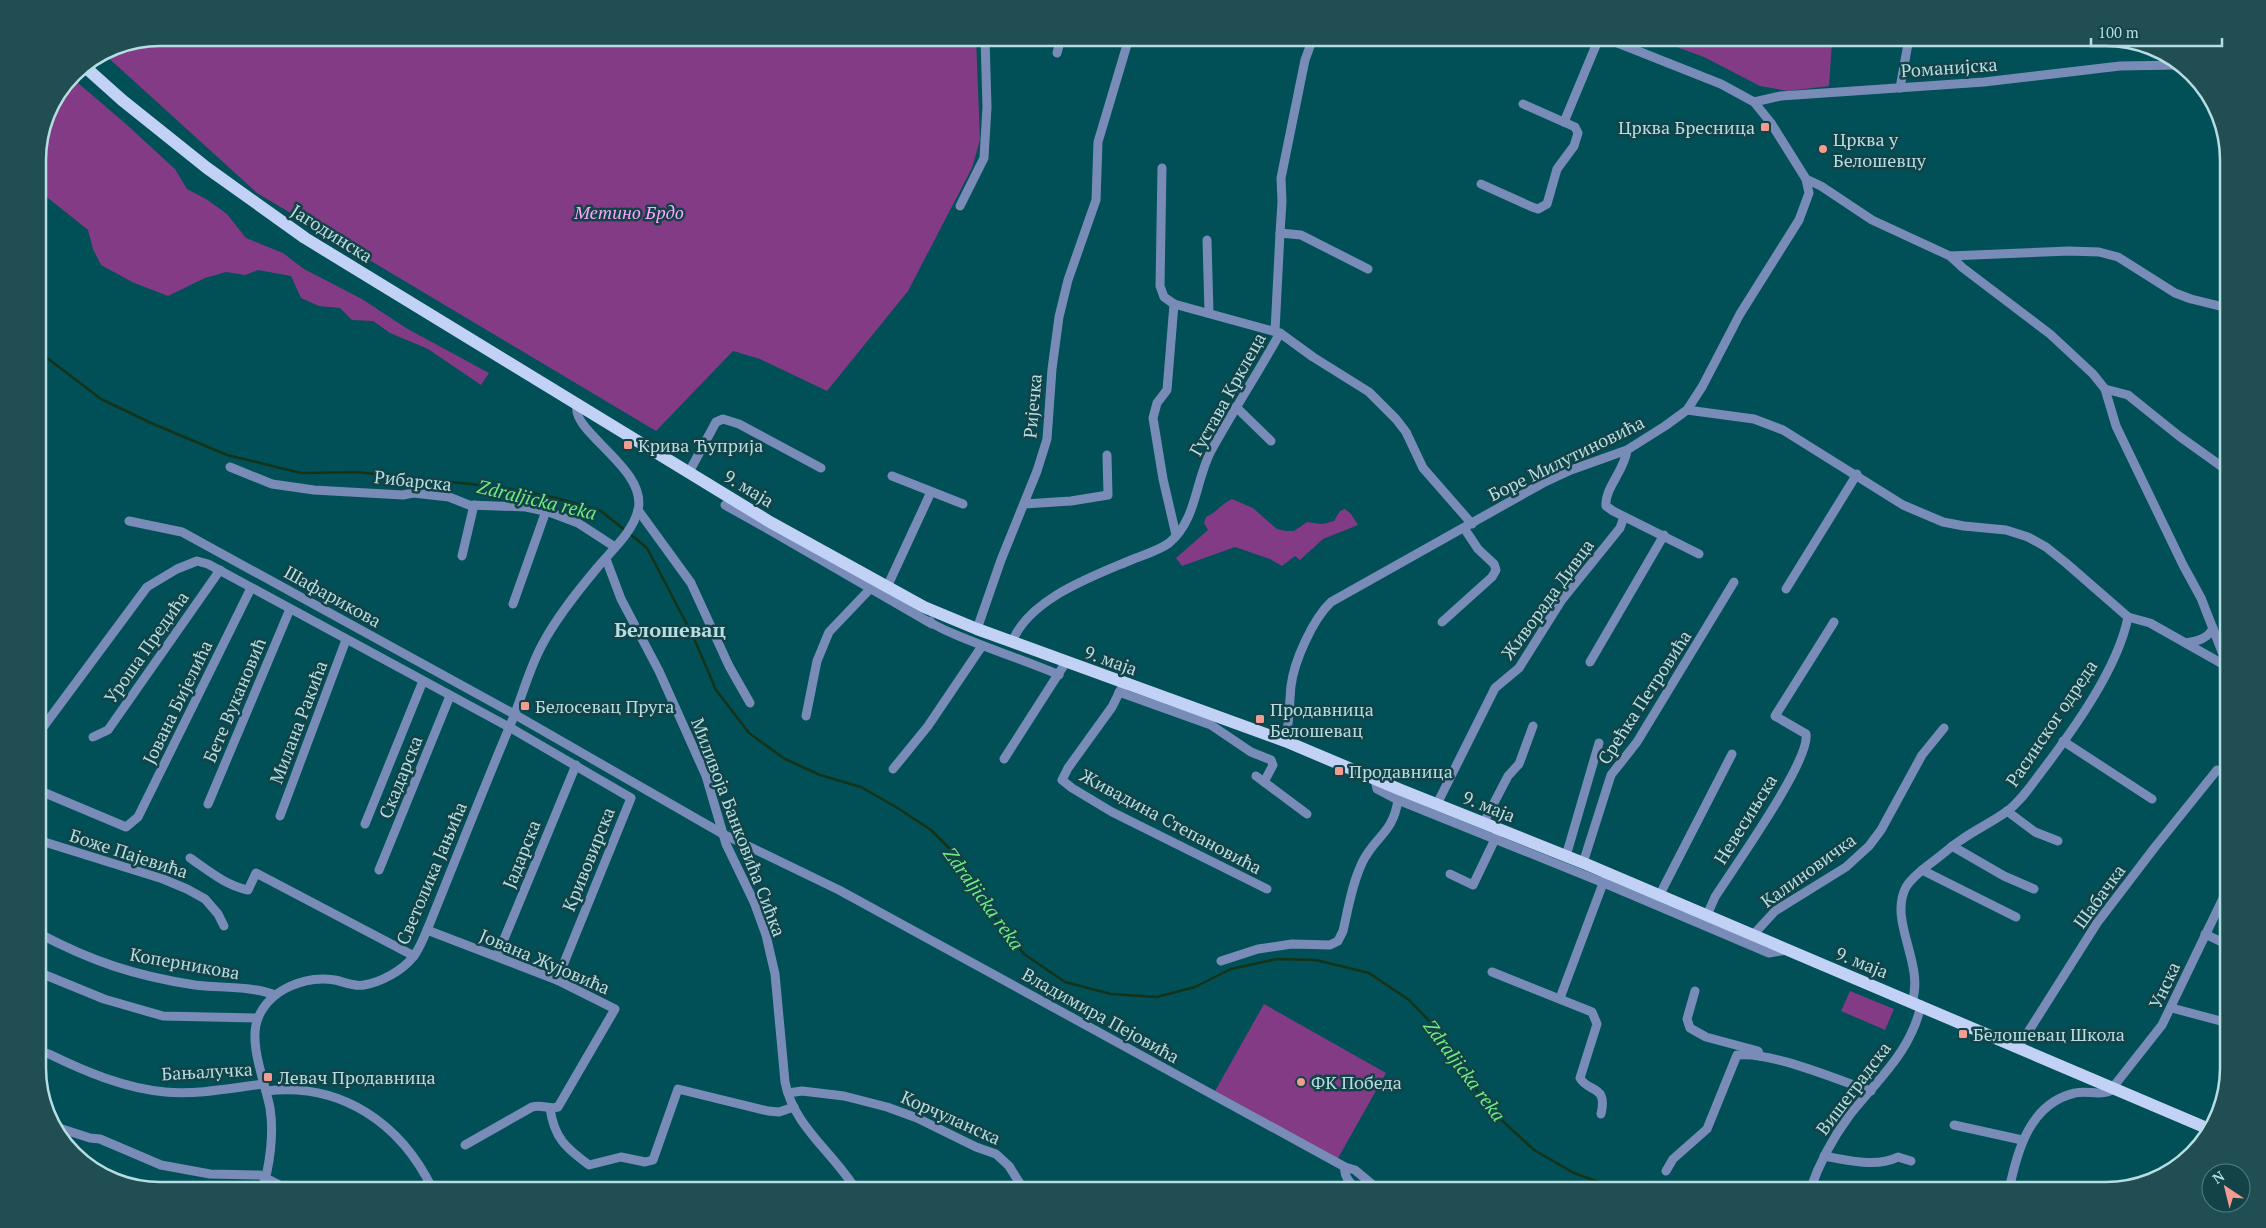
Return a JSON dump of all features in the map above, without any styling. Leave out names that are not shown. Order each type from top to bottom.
[{"type":"main road","name":"Јагодинска","points":[[89,71],[122,100],[207,168],[275,218],[577,406]]},
{"type":"main road","name":"9. маја","points":[[577,406],[690,472],[766,523],[924,607],[1066,662],[1122,687],[1285,741],[1484,822],[1498,834],[1583,863],[1606,878],[1660,896],[1706,915],[2204,1126]]},
{"type":"street","points":[[960,206],[984,158],[987,113],[985,46]]},
{"type":"street","points":[[1057,53],[1059,46]]},
{"type":"street","name":"Ријечка","points":[[977,629],[1047,439],[1052,369],[1059,316],[1068,280],[1096,200],[1100,137],[1127,46]]},
{"type":"street","points":[[1278,332],[1281,178],[1305,60],[1310,46]]},
{"type":"street","points":[[1564,122],[1596,46]]},
{"type":"street","points":[[1625,46],[1721,84],[1754,102],[1766,116],[1806,179],[1821,186],[1872,220],[1950,256],[1967,272],[1991,287],[2050,334],[2093,374],[2105,389],[2116,426],[2183,565],[2201,598],[2220,646]]},
{"type":"street","points":[[1900,88],[1908,46]]},
{"type":"street","name":"Романијска","points":[[1754,102],[1781,96],[1984,82],[2120,66],[2169,65]]},
{"type":"street","points":[[1481,184],[1538,209],[1544,207],[1550,198],[1557,169],[1578,137],[1578,133],[1575,127],[1523,104]]},
{"type":"street","points":[[1162,168],[1160,286],[1164,297],[1174,304],[1278,332],[1313,357],[1369,392],[1391,412],[1406,432],[1423,468],[1468,526],[1478,549],[1494,564],[1496,570],[1492,577],[1442,622]]},
{"type":"street","name":"Боре Милутиновића","points":[[1285,741],[1295,671],[1322,612],[1337,599],[1558,476],[1627,450],[1670,424],[1686,410],[1702,387],[1721,347],[1740,314],[1799,220],[1809,193],[1806,179]]},
{"type":"street","points":[[1280,233],[1301,235],[1368,269]]},
{"type":"street","points":[[1207,240],[1210,313]]},
{"type":"street","points":[[1950,256],[2069,251],[2099,252],[2118,257],[2166,288],[2183,296],[2220,306]]},
{"type":"street","points":[[1174,304],[1167,390],[1157,402],[1153,418],[1162,479],[1176,535]]},
{"type":"street","name":"Густава Крклеца","points":[[1012,642],[1020,627],[1052,599],[1079,583],[1160,548],[1176,535],[1190,515],[1208,459],[1278,332]]},
{"type":"street","points":[[2105,389],[2128,395],[2179,436],[2220,465]]},
{"type":"street","points":[[577,406],[577,413],[586,428],[624,469],[633,482],[639,503],[638,510],[691,583],[729,666],[750,703]]},
{"type":"street","points":[[1236,407],[1270,441]]},
{"type":"street","points":[[1686,410],[1738,416],[1772,425],[1857,474],[1903,505],[1943,522],[2006,530],[2028,537],[2046,547],[2128,617],[2150,623],[2220,662]]},
{"type":"street","points":[[690,472],[716,422],[723,419],[739,424],[821,468]]},
{"type":"street","points":[[1627,450],[1626,460],[1605,503],[1608,509],[1699,554]]},
{"type":"street","points":[[1024,504],[1071,501],[1108,495],[1107,455]]},
{"type":"street","name":"Рибарска","points":[[230,468],[272,484],[314,490],[422,494],[449,497],[474,505],[526,507],[546,511],[578,523],[616,545]]},
{"type":"street","points":[[1786,589],[1857,474]]},
{"type":"street","points":[[892,476],[963,504]]},
{"type":"street","points":[[888,587],[931,492]]},
{"type":"street","points":[[462,556],[474,505]]},
{"type":"street","points":[[725,505],[766,523],[870,589],[932,624],[982,646],[1059,675]]},
{"type":"street","name":"Светолика Јањића","points":[[258,1018],[275,995],[291,986],[310,980],[335,980],[362,986],[380,981],[406,964],[414,956],[428,930],[541,647],[590,577],[631,525],[638,510]]},
{"type":"street","points":[[512,604],[546,511]]},
{"type":"street","name":"Живорада Дивца","points":[[1437,804],[1495,688],[1523,663],[1561,601],[1620,528],[1624,517]]},
{"type":"street","name":"Шафарикова","points":[[130,521],[182,532],[514,714],[723,834]]},
{"type":"street","points":[[1590,662],[1664,536]]},
{"type":"street","name":"Миливоја Банковића Сићка","points":[[606,559],[632,622],[659,671],[706,776],[723,834],[754,902],[766,935],[775,974],[788,1093],[794,1107],[812,1134],[850,1182]]},
{"type":"street","name":"Кривовирска","points":[[46,723],[147,587],[176,569],[197,561],[220,570],[509,727],[630,798],[557,980]]},
{"type":"street","name":"Уроша Предића","points":[[93,738],[108,730],[220,570]]},
{"type":"street","points":[[590,577],[602,575],[614,582]]},
{"type":"street","name":"Срећка Петровића","points":[[1583,863],[1611,775],[1637,742],[1734,582]]},
{"type":"street","name":"Јована Бијелића","points":[[46,793],[126,826],[138,817],[252,588]]},
{"type":"street","points":[[806,716],[817,661],[829,632],[870,589]]},
{"type":"street","points":[[924,607],[932,624]]},
{"type":"street","name":"Бете Вукановић","points":[[208,804],[290,609]]},
{"type":"street","name":"Расинског одреда","points":[[1916,1004],[1916,980],[1902,911],[1905,889],[1912,879],[1952,846],[2007,811],[2022,796],[2063,741],[2105,675],[2128,617]]},
{"type":"street","name":"Невесињска","points":[[1706,915],[1715,897],[1783,790],[1802,755],[1806,737],[1804,732],[1775,716],[1834,622]]},
{"type":"street","points":[[2186,643],[2204,638],[2210,634],[2213,628]]},
{"type":"street","name":"Милана Ракића","points":[[280,816],[346,640]]},
{"type":"street","points":[[893,769],[917,741],[982,646]]},
{"type":"street","points":[[1004,759],[1066,662]]},
{"type":"street","points":[[365,824],[423,681]]},
{"type":"street","points":[[1122,687],[1211,725],[1251,752],[1271,760],[1273,765],[1264,782]]},
{"type":"street","name":"Живадина Степановића","points":[[1122,687],[1112,707],[1068,768],[1062,780],[1112,812],[1267,889]]},
{"type":"street","name":"Скадарска","points":[[379,870],[450,696]]},
{"type":"street","points":[[1484,822],[1508,776],[1519,764],[1533,726]]},
{"type":"street","name":"Калиновичка","points":[[1753,935],[1775,911],[1846,867],[1869,846],[1922,755],[1944,728]]},
{"type":"street","points":[[2063,741],[2152,798]]},
{"type":"street","points":[[1566,856],[1599,743]]},
{"type":"street","points":[[1660,896],[1732,754]]},
{"type":"street","name":"Јадарска","points":[[497,956],[576,765]]},
{"type":"street","name":"Шабачка","points":[[2018,1048],[2097,923],[2155,847],[2218,770]]},
{"type":"street","points":[[1256,776],[1307,814]]},
{"type":"street","points":[[1375,779],[1375,786],[1379,791],[1398,800],[1498,834],[1606,878],[1769,954],[1787,950]]},
{"type":"street","points":[[1222,962],[1258,949],[1292,944],[1330,945],[1338,941],[1343,931],[1362,864],[1367,853],[1390,826],[1396,813],[1398,800]]},
{"type":"street","points":[[2007,811],[2035,832],[2058,841]]},
{"type":"street","name":"Владимира Пејовића","points":[[723,834],[839,890],[1345,1167],[1355,1170],[1370,1182]]},
{"type":"street","points":[[1450,874],[1473,885],[1498,834]]},
{"type":"street","name":"Боже Пајевића","points":[[46,842],[163,878],[187,889],[205,899],[218,914],[224,926]]},
{"type":"street","points":[[1952,846],[2004,876],[2034,889]]},
{"type":"street","points":[[190,858],[220,880],[234,887],[248,890],[256,873],[414,956]]},
{"type":"street","points":[[1922,870],[2016,917]]},
{"type":"street","points":[[1560,998],[1606,878]]},
{"type":"street","name":"Унска","points":[[2113,1088],[2157,1033],[2172,1008],[2220,904]]},
{"type":"street","name":"Јована Жујовића","points":[[428,930],[557,980],[615,1009],[558,1106],[550,1108]]},
{"type":"street","points":[[2205,934],[2220,941]]},
{"type":"street","name":"Коперникова","points":[[46,937],[69,950],[124,970],[170,981],[275,995]]},
{"type":"street","points":[[1492,972],[1588,1009],[1596,1018],[1597,1024],[1580,1078],[1599,1092],[1603,1100],[1601,1114]]},
{"type":"street","points":[[46,975],[104,999],[163,1016],[258,1018],[255,1036],[271,1117],[264,1182]]},
{"type":"street","points":[[1695,991],[1687,1019],[1690,1028],[1706,1037],[1758,1051],[1760,1056]]},
{"type":"street","name":"Вишеградска","points":[[1813,1182],[1824,1156],[1842,1126],[1905,1047],[1916,1004]]},
{"type":"street","points":[[2172,1008],[2220,1021]]},
{"type":"street","name":"Бањалучка","points":[[46,1053],[115,1082],[166,1092],[265,1088],[301,1089],[326,1095],[365,1111],[400,1139],[414,1157],[428,1182]]},
{"type":"street","points":[[1666,1171],[1673,1159],[1707,1129],[1735,1057],[1739,1055],[1760,1056],[1871,1091]]},
{"type":"street","points":[[2011,1182],[2022,1140],[2040,1112],[2060,1098],[2082,1092],[2107,1093],[2113,1088]]},
{"type":"street","points":[[465,1145],[532,1107],[540,1105],[550,1108],[555,1131],[563,1143],[590,1165],[621,1157],[645,1162],[653,1160],[678,1089],[768,1111],[779,1112],[794,1107]]},
{"type":"street","name":"Корчуланска","points":[[788,1093],[802,1091],[844,1096],[887,1107],[918,1118],[976,1147],[996,1154],[1009,1166],[1019,1182]]},
{"type":"street","points":[[1954,1125],[2022,1140]]},
{"type":"street","points":[[64,1130],[90,1138],[100,1139],[161,1165],[210,1174],[260,1175],[275,1182]]},
{"type":"street","points":[[1824,1156],[1864,1162],[1886,1162],[1898,1157],[1912,1161]]},
{"type":"street","points":[[1345,1167],[1344,1172],[1350,1182]]},
{"type":"green space","name":"Метино Брдо","points":[[160,46],[976,46],[980,140],[972,168],[908,291],[827,391],[760,359],[733,351],[656,431],[257,193],[109,58],[130,50]]},
{"type":"green space","points":[[1674,46],[1832,46],[1829,86],[1788,91],[1760,86],[1704,57]]},
{"type":"green space","points":[[77,82],[175,169],[187,189],[206,199],[227,214],[246,238],[283,253],[304,269],[362,299],[406,328],[489,373],[481,385],[428,349],[390,333],[373,321],[352,320],[340,308],[319,306],[301,298],[291,276],[258,270],[245,275],[226,272],[205,278],[168,296],[132,282],[101,265],[93,249],[88,230],[46,196],[46,152],[50,130],[61,103]]},
{"type":"green space","points":[[1232,499],[1253,508],[1277,529],[1286,531],[1294,531],[1307,522],[1322,524],[1334,521],[1340,511],[1345,509],[1351,514],[1358,525],[1323,539],[1300,560],[1295,556],[1282,566],[1270,559],[1235,547],[1182,566],[1176,558],[1208,530],[1204,523],[1206,517]]},
{"type":"green space","points":[[1850,991],[1894,1009],[1885,1030],[1841,1011]]},
{"type":"green space","name":"ФК Победа","points":[[1264,1004],[1386,1073],[1337,1160],[1215,1091]]},
{"type":"waterway","name":"Zdraljicka reka","points":[[46,357],[101,399],[151,423],[227,455],[301,473],[356,472],[499,487],[556,498],[601,511],[626,531]]},
{"type":"waterway","name":"Zdraljicka reka","points":[[630,534],[647,548],[693,636],[716,690],[749,733],[785,759],[820,775],[861,787],[931,830],[959,858],[994,916],[1024,954],[1065,982],[1111,994],[1157,997],[1195,987],[1231,969],[1277,959],[1316,960],[1369,973],[1409,1000],[1436,1028],[1459,1067],[1493,1112],[1534,1150],[1574,1173],[1598,1182]]},
{"type":"place","name":"Црква Бресница","points":[[1765,127]]},
{"type":"place","name":"Црква у Белошевцу","points":[[1823,149]]},
{"type":"place","name":"Крива Ћуприја","points":[[628,445]]},
{"type":"place","name":"Белосевац Пруга","points":[[525,706]]},
{"type":"place","name":"Продавница Белошевац","points":[[1260,719]]},
{"type":"place","name":"Продавница","points":[[1339,771]]},
{"type":"place","name":"Белошевац Школа","points":[[1963,1034]]},
{"type":"place","name":"Левач Продавница","points":[[268,1077]]},
{"type":"place","name":"ФК Победа","points":[[1301,1082]]},
{"type":"district","name":"Белошевац","points":[[670,629]]}]
